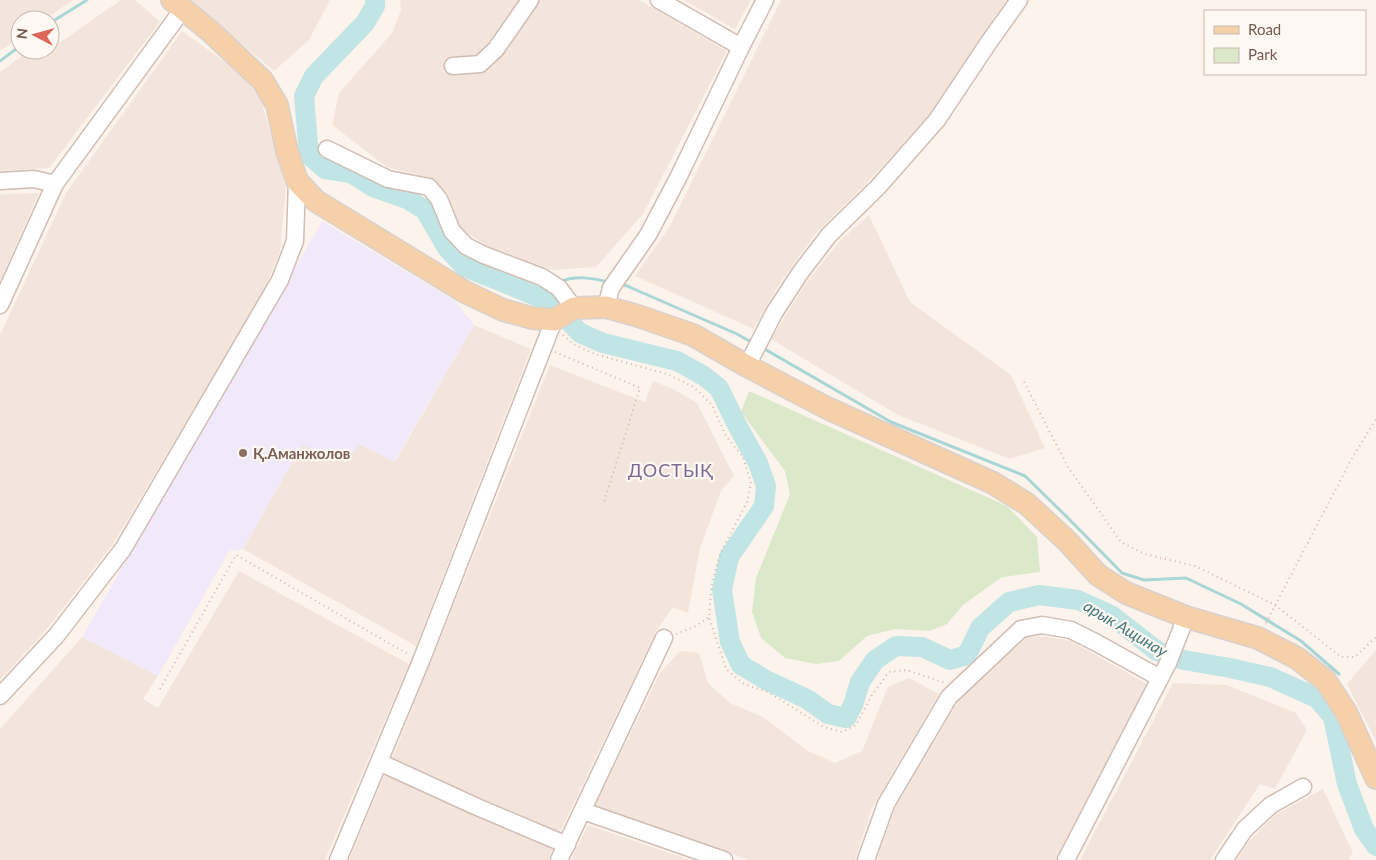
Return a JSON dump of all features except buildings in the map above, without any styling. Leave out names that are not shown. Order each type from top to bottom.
[{"type":"main road","points":[[178,4],[262,80],[277,106],[287,151],[297,181],[316,201],[465,292],[503,310],[532,318],[554,320],[574,308],[606,307],[693,335],[827,408],[993,483],[1027,504],[1067,540],[1098,575],[1126,593],[1186,617],[1258,638],[1297,658],[1326,680],[1346,712],[1376,778]]},
{"type":"street","points":[[453,66],[480,64],[496,50],[530,0]]},
{"type":"street","points":[[659,0],[741,48]]},
{"type":"street","points":[[606,307],[611,288],[648,235],[766,0]]},
{"type":"street","points":[[747,366],[774,313],[800,273],[830,235],[878,187],[937,120],[1019,0]]},
{"type":"street","points":[[0,306],[55,184],[178,4]]},
{"type":"street","points":[[327,148],[388,179],[429,187],[439,199],[452,231],[466,246],[484,255],[542,277],[560,288],[574,308]]},
{"type":"street","points":[[0,181],[34,179],[55,184]]},
{"type":"street","points":[[0,696],[56,636],[123,549],[280,280],[295,241],[297,181]]},
{"type":"street","points":[[338,860],[421,662],[554,320]]},
{"type":"street","points":[[1066,860],[1168,663],[1186,617]]},
{"type":"street","points":[[866,860],[886,804],[949,697],[1021,628],[1042,625],[1071,630],[1160,678]]},
{"type":"street","points":[[559,860],[664,638]]},
{"type":"street","points":[[379,762],[475,806],[567,844]]},
{"type":"street","points":[[1224,860],[1245,829],[1271,805],[1303,787]]},
{"type":"street","points":[[583,810],[724,860]]},
{"type":"path","points":[[554,320],[562,335],[573,344],[595,354],[667,374],[694,387],[712,405],[726,436],[742,457],[751,483],[747,502],[721,552],[712,582],[709,617],[726,669],[744,684],[768,692],[824,727],[842,732],[856,725],[872,695],[889,672],[907,670],[959,688]]},
{"type":"path","points":[[544,347],[640,388],[603,505]]},
{"type":"path","points":[[1024,382],[1068,468],[1121,542],[1145,554],[1196,566],[1275,605],[1341,657],[1355,657],[1376,637]]},
{"type":"path","points":[[1258,638],[1351,460],[1376,419]]},
{"type":"path","points":[[160,689],[236,555],[421,662]]},
{"type":"path","points":[[664,638],[694,627],[709,617]]},
{"type":"shaded area","points":[[0,0],[73,0],[58,10],[10,10],[10,44],[0,51]]},
{"type":"shaded area","points":[[121,0],[135,0],[160,22],[49,168],[0,171],[0,72],[16,60],[60,60],[60,42]]},
{"type":"shaded area","points":[[189,0],[330,0],[309,40],[274,71]]},
{"type":"shaded area","points":[[400,0],[639,0],[727,51],[643,214],[596,267],[552,270],[487,246],[461,229],[447,193],[431,178],[387,167],[332,125],[339,93],[392,33],[401,10]]},
{"type":"shaded area","points":[[684,0],[751,0],[735,29]]},
{"type":"shaded area","points":[[781,0],[1006,0],[936,108],[864,186],[815,234],[778,286],[754,329],[635,276],[670,226]]},
{"type":"shaded area","points":[[182,31],[243,75],[262,103],[286,189],[280,251],[263,293],[113,544],[46,630],[0,680],[0,335],[66,193]]},
{"type":"shaded area","points":[[39,193],[0,281],[0,194]]},
{"type":"shaded area","points":[[869,215],[910,302],[1011,375],[1045,448],[1010,459],[898,415],[771,339],[806,283],[839,242]]},
{"type":"shaded area","name":"Қ.Аманжолов","points":[[322,221],[455,301],[474,325],[394,462],[360,444],[347,461],[302,445],[243,549],[229,551],[158,676],[82,637]]},
{"type":"shaded area","points":[[474,325],[531,349],[416,646],[243,549],[302,445],[347,461],[359,444],[395,462]]},
{"type":"shaded area","points":[[550,365],[645,402],[653,381],[673,389],[697,403],[734,476],[721,491],[700,548],[688,613],[673,607],[657,630],[560,832],[392,759]]},
{"type":"shaded area","points":[[239,571],[409,664],[325,860],[0,860],[0,729],[82,637],[158,676],[143,699],[158,708]]},
{"type":"shaded area","points":[[1027,637],[1049,637],[1071,641],[1147,684],[1056,860],[877,860],[895,808],[959,700]]},
{"type":"shaded area","points":[[1376,650],[1376,741],[1347,684]]},
{"type":"shaded area","points":[[680,651],[699,653],[708,683],[730,703],[763,717],[808,751],[835,763],[862,751],[888,687],[909,678],[939,694],[872,808],[855,860],[749,860],[595,806],[660,673]]},
{"type":"shaded area","points":[[1173,683],[1227,685],[1296,713],[1307,730],[1275,789],[1260,784],[1210,860],[1080,860]]},
{"type":"shaded area","points":[[385,774],[553,849],[548,860],[349,860]]},
{"type":"shaded area","points":[[1323,789],[1353,853],[1348,860],[1236,860],[1249,841],[1275,815]]},
{"type":"shaded area","points":[[588,825],[689,860],[571,860]]},
{"type":"green space","points":[[749,391],[1007,506],[1037,537],[1040,572],[1002,577],[963,605],[947,624],[929,631],[895,629],[867,636],[839,661],[816,664],[785,658],[761,638],[752,612],[756,578],[790,494],[785,471],[741,412]]},
{"type":"waterway","points":[[60,17],[87,0]]},
{"type":"waterway","name":"арык Ащинау","points":[[375,0],[375,6],[365,23],[314,76],[304,96],[309,155],[325,169],[351,173],[373,187],[407,199],[425,210],[447,248],[465,267],[551,302],[580,333],[603,343],[677,361],[704,376],[719,388],[758,463],[766,486],[764,506],[729,557],[722,590],[730,642],[741,665],[766,680],[807,699],[828,714],[846,718],[853,705],[860,682],[875,660],[896,646],[922,647],[950,660],[967,655],[980,628],[1009,602],[1039,595],[1078,600],[1111,615],[1157,651],[1184,660],[1270,677],[1317,698],[1333,717],[1347,784],[1364,829],[1376,846]]},
{"type":"waterway","points":[[0,61],[10,54]]},
{"type":"waterway","points":[[559,282],[578,278],[590,278],[609,282]]},
{"type":"waterway","points":[[620,284],[737,334],[753,343]]},
{"type":"waterway","points":[[530,293],[546,287]]},
{"type":"waterway","points":[[761,347],[891,422],[1025,476],[1122,573],[1144,580],[1186,578],[1241,604],[1301,641],[1339,674]]},
{"type":"place","name":"Қ.Аманжолов","points":[[243,453]]},
{"type":"district","name":"ДОСТЫҚ","points":[[671,470]]}]
